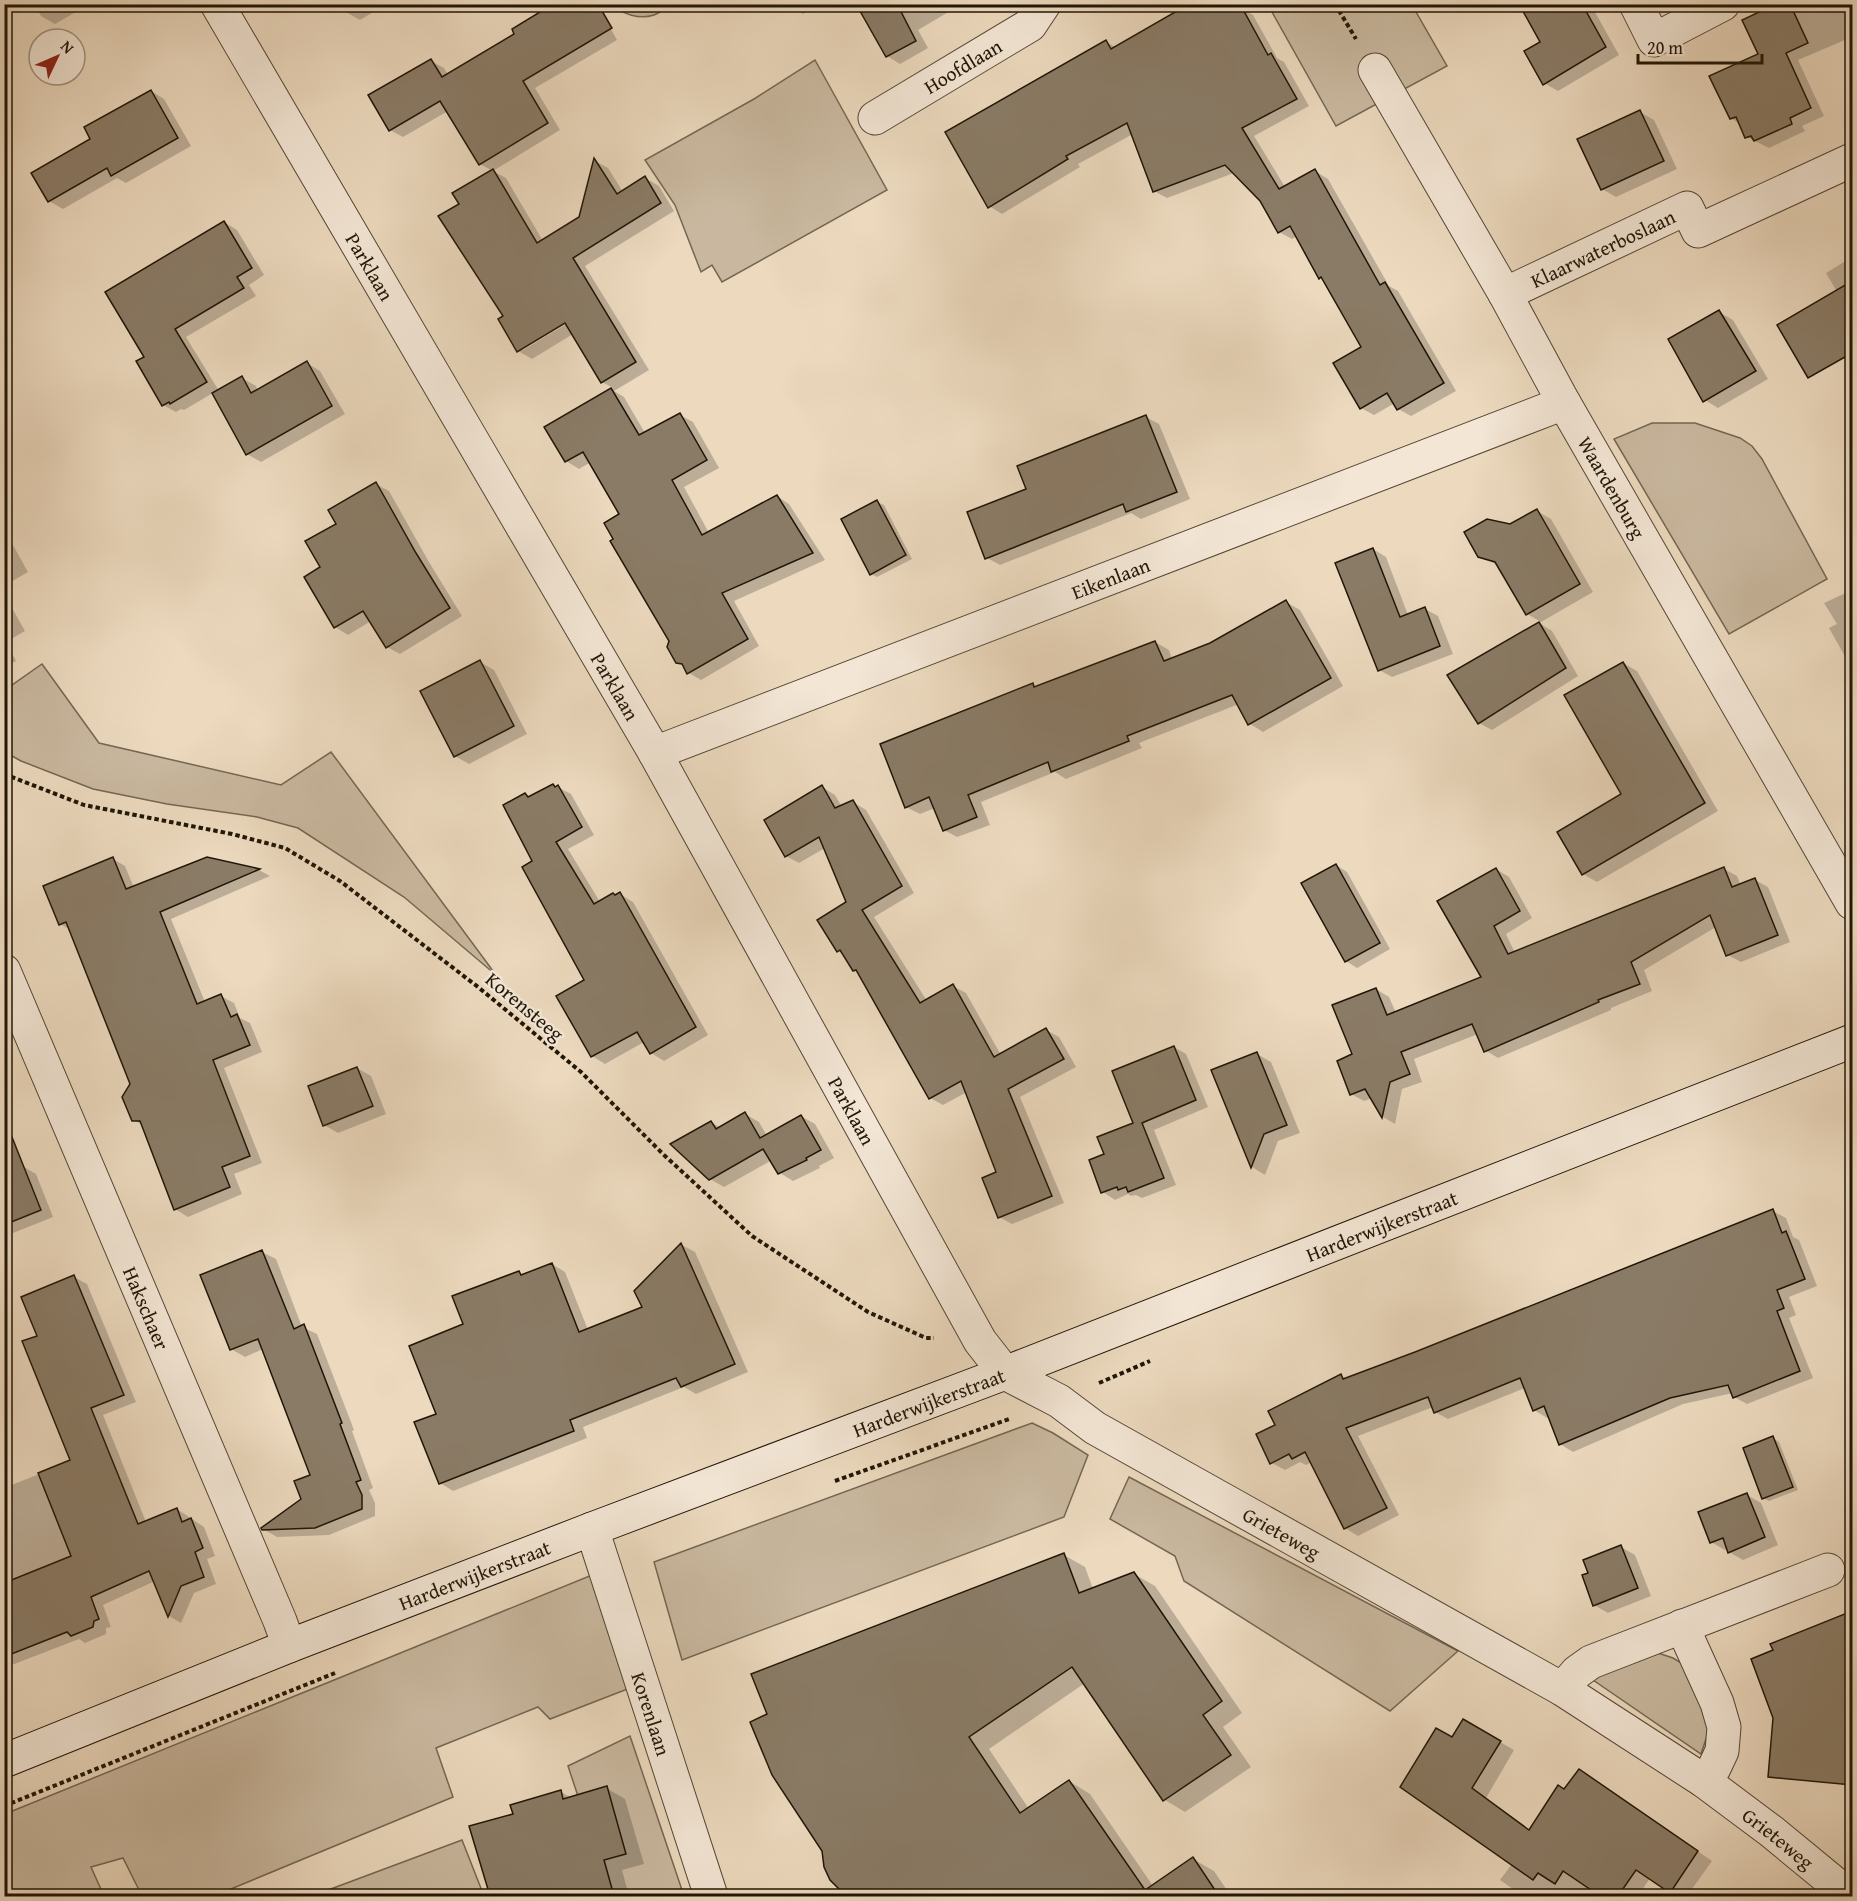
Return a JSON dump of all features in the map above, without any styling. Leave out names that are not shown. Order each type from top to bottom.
[{"type":"street","name":"Parklaan","points":[[217,4],[655,753],[980,1341],[1005,1373]]},
{"type":"street","name":"Hoofdlaan","points":[[874,118],[1030,26],[1044,4]]},
{"type":"street","points":[[1636,4],[1654,39],[1723,4]]},
{"type":"street","name":"Waardenburg","points":[[1375,70],[1505,294],[1564,404],[1852,903]]},
{"type":"street","name":"Klaarwaterboslaan","points":[[1505,294],[1687,208],[1698,231],[1852,160]]},
{"type":"street","name":"Eikenlaan","points":[[655,753],[1564,404]]},
{"type":"street","name":"Hakschaer","points":[[4,971],[289,1646]]},
{"type":"street","name":"Harderwijkerstraat","points":[[4,1761],[289,1646],[1005,1373],[1852,1041]]},
{"type":"street","name":"Grieteweg","points":[[1005,1373],[1059,1401],[1095,1428],[1562,1689],[1704,1781],[1771,1831],[1850,1896]]},
{"type":"street","name":"Korenlaan","points":[[592,1529],[711,1896]]},
{"type":"street","points":[[1562,1689],[1577,1672],[1591,1662],[1828,1570]]},
{"type":"street","points":[[1682,1626],[1717,1703],[1724,1727],[1722,1751],[1714,1768],[1704,1781]]},
{"type":"path","name":"Korensteeg","points":[[4,774],[84,805],[232,834],[285,848],[340,881],[547,1043],[581,1072],[664,1155],[752,1236],[868,1312],[926,1338],[980,1341]]},
{"type":"shaded area","points":[[612,5],[671,5],[656,14],[643,17],[626,13]]},
{"type":"shaded area","points":[[1268,5],[1412,5],[1447,66],[1336,126]]},
{"type":"shaded area","points":[[815,60],[887,190],[722,282],[712,265],[701,272],[675,205],[645,160],[754,99]]},
{"type":"shaded area","points":[[1652,423],[1695,423],[1740,438],[1752,446],[1762,459],[1827,579],[1729,634],[1614,439]]},
{"type":"shaded area","points":[[42,664],[99,743],[281,785],[331,752],[496,975],[404,897],[298,828],[257,817],[167,804],[93,789],[21,761],[5,752],[5,690]]},
{"type":"shaded area","points":[[1032,1423],[1088,1455],[1064,1517],[682,1660],[654,1562]]},
{"type":"shaded area","points":[[1129,1477],[1458,1651],[1390,1711],[1184,1581],[1175,1556],[1110,1519]]},
{"type":"shaded area","points":[[592,1575],[630,1688],[550,1719],[538,1707],[436,1748],[453,1797],[214,1896],[142,1896],[123,1858],[91,1867],[104,1896],[5,1896],[5,1814]]},
{"type":"shaded area","points":[[1655,1652],[1683,1664],[1709,1719],[1707,1736],[1701,1754],[1593,1680],[1594,1676]]},
{"type":"shaded area","points":[[630,1736],[684,1896],[611,1896],[568,1766]]},
{"type":"shaded area","points":[[462,1840],[484,1896],[312,1896]]},
{"type":"building","points":[[553,4],[598,4],[612,28],[523,81],[548,123],[479,165],[440,101],[389,131],[368,95],[431,59],[442,77],[514,34],[512,29]]},
{"type":"building","points":[[856,4],[897,4],[916,41],[886,57]]},
{"type":"building","points":[[1189,4],[1240,4],[1268,55],[1271,53],[1297,99],[1242,128],[1279,189],[1315,169],[1380,285],[1385,282],[1444,383],[1397,410],[1387,393],[1360,409],[1333,363],[1361,347],[1321,277],[1319,279],[1290,226],[1278,233],[1260,201],[1225,165],[1153,192],[1127,123],[1066,156],[1068,159],[988,208],[945,132],[1106,40],[1111,49]]},
{"type":"building","points":[[1519,4],[1582,4],[1606,47],[1543,85],[1524,51],[1540,42]]},
{"type":"building","points":[[1776,4],[1790,4],[1808,43],[1786,53],[1811,108],[1790,118],[1792,124],[1754,141],[1751,136],[1745,138],[1736,117],[1730,119],[1709,76],[1758,54],[1742,20]]},
{"type":"building","points":[[151,90],[178,138],[111,176],[107,168],[48,202],[31,173],[90,139],[84,127]]},
{"type":"building","points":[[1640,110],[1664,161],[1601,190],[1577,139]]},
{"type":"building","points":[[594,158],[617,194],[645,176],[661,203],[573,258],[636,362],[601,383],[565,323],[517,352],[498,319],[503,316],[438,216],[459,204],[452,193],[493,169],[537,243],[579,217]]},
{"type":"building","points":[[224,221],[252,268],[237,277],[244,288],[175,329],[207,382],[170,404],[169,402],[162,406],[136,361],[144,357],[105,292]]},
{"type":"building","points":[[1852,281],[1852,353],[1808,378],[1777,325]]},
{"type":"building","points":[[1719,310],[1756,371],[1703,402],[1668,339]]},
{"type":"building","points":[[307,361],[332,406],[246,455],[212,393],[242,376],[251,393]]},
{"type":"building","points":[[611,388],[639,435],[680,413],[707,460],[672,480],[702,535],[777,495],[813,553],[722,593],[748,639],[687,674],[682,664],[676,663],[667,647],[669,641],[610,541],[613,539],[604,523],[619,514],[583,452],[565,462],[544,427]]},
{"type":"building","points":[[1146,415],[1177,492],[1126,512],[1123,504],[985,559],[967,512],[1026,489],[1017,466]]},
{"type":"building","points":[[376,482],[450,608],[386,648],[363,611],[334,628],[304,577],[320,567],[305,541],[336,524],[328,510]]},
{"type":"building","points":[[877,500],[906,555],[870,575],[841,519]]},
{"type":"building","points":[[1537,509],[1580,584],[1526,615],[1495,562],[1478,557],[1464,532],[1487,519],[1510,524]]},
{"type":"building","points":[[1373,548],[1400,617],[1425,607],[1440,646],[1378,671],[1335,563]]},
{"type":"building","points":[[1286,600],[1331,678],[1248,725],[1232,695],[1127,736],[1129,741],[1051,772],[1048,762],[968,795],[977,817],[943,831],[929,797],[905,808],[880,744],[1033,683],[1034,687],[1155,641],[1164,661],[1210,643]]},
{"type":"building","points":[[1539,622],[1566,668],[1478,724],[1447,675]]},
{"type":"building","points":[[480,660],[514,726],[454,757],[420,691]]},
{"type":"building","points":[[1623,662],[1705,803],[1582,875],[1557,832],[1621,794],[1564,695]]},
{"type":"building","points":[[553,784],[555,787],[558,785],[582,827],[556,842],[594,904],[613,893],[615,895],[620,892],[696,1027],[650,1054],[637,1032],[591,1057],[556,996],[584,980],[522,867],[532,861],[503,805],[525,793],[528,797]]},
{"type":"building","points":[[822,785],[835,808],[853,800],[902,886],[862,910],[920,1003],[953,984],[994,1057],[1046,1028],[1064,1059],[1008,1089],[1052,1196],[998,1218],[982,1178],[996,1172],[961,1081],[929,1099],[856,970],[853,971],[840,950],[837,952],[817,920],[846,902],[819,837],[785,857],[764,820]]},
{"type":"building","points":[[113,857],[126,889],[207,857],[260,869],[160,912],[197,1004],[221,994],[231,1017],[237,1014],[250,1045],[213,1060],[250,1156],[222,1167],[230,1187],[174,1210],[140,1121],[132,1121],[122,1097],[130,1084],[66,922],[59,925],[43,886]]},
{"type":"building","points":[[1336,864],[1380,943],[1345,962],[1301,883]]},
{"type":"building","points":[[1724,867],[1732,887],[1755,878],[1778,935],[1726,956],[1710,915],[1631,962],[1640,984],[1598,1000],[1599,1002],[1484,1052],[1472,1024],[1401,1052],[1410,1074],[1390,1082],[1382,1118],[1365,1089],[1350,1095],[1337,1061],[1352,1054],[1332,1005],[1376,988],[1387,1015],[1481,977],[1437,901],[1496,868],[1520,911],[1494,926],[1508,954]]},
{"type":"building","points":[[1174,1046],[1196,1100],[1142,1123],[1164,1178],[1128,1192],[1126,1187],[1118,1190],[1117,1187],[1101,1193],[1089,1160],[1104,1154],[1097,1137],[1133,1123],[1112,1071]]},
{"type":"building","points":[[1257,1052],[1287,1125],[1264,1134],[1251,1168],[1211,1070]]},
{"type":"building","points":[[357,1067],[373,1106],[323,1126],[308,1086]]},
{"type":"building","points":[[745,1112],[760,1138],[801,1115],[821,1150],[806,1158],[807,1160],[778,1174],[763,1149],[709,1180],[670,1144],[711,1121],[716,1129]]},
{"type":"building","points":[[4,1122],[6,1122],[41,1210],[4,1225]]},
{"type":"building","points":[[1773,1209],[1782,1233],[1786,1231],[1805,1279],[1777,1290],[1784,1308],[1777,1311],[1800,1371],[1733,1398],[1728,1385],[1670,1398],[1559,1445],[1544,1406],[1533,1411],[1520,1378],[1434,1413],[1428,1397],[1346,1428],[1387,1508],[1344,1529],[1305,1452],[1292,1459],[1289,1454],[1270,1464],[1256,1434],[1275,1425],[1268,1411],[1341,1374],[1343,1379],[1415,1352]]},
{"type":"building","points":[[681,1243],[735,1364],[681,1387],[676,1378],[570,1420],[574,1431],[439,1484],[414,1422],[436,1414],[409,1346],[463,1324],[452,1296],[519,1271],[521,1275],[552,1263],[579,1332],[642,1307],[634,1291]]},
{"type":"building","points":[[262,1250],[294,1329],[304,1324],[361,1480],[356,1482],[362,1495],[362,1509],[315,1528],[262,1530],[261,1528],[301,1499],[294,1481],[310,1475],[258,1339],[230,1350],[200,1275]]},
{"type":"building","points":[[74,1275],[124,1395],[91,1408],[138,1524],[177,1508],[182,1522],[191,1518],[203,1548],[195,1552],[204,1577],[181,1586],[168,1617],[149,1571],[91,1597],[99,1619],[94,1621],[93,1627],[71,1636],[67,1632],[4,1657],[4,1583],[71,1556],[38,1473],[70,1460],[22,1341],[37,1336],[21,1297]]},
{"type":"building","points":[[1773,1436],[1793,1487],[1762,1499],[1743,1448]]},
{"type":"building","points":[[1747,1493],[1765,1537],[1728,1553],[1723,1538],[1710,1543],[1698,1512]]},
{"type":"building","points":[[1621,1545],[1638,1588],[1593,1606],[1582,1575],[1588,1573],[1583,1560]]},
{"type":"building","points":[[1064,1553],[1079,1593],[1134,1572],[1222,1701],[1203,1715],[1231,1755],[1163,1801],[1072,1667],[969,1737],[1020,1813],[1069,1780],[1145,1890],[1193,1857],[1219,1896],[850,1896],[841,1891],[830,1880],[824,1867],[822,1851],[772,1775],[750,1722],[767,1714],[751,1674]]},
{"type":"building","points":[[1852,1611],[1852,1785],[1768,1777],[1773,1718],[1751,1659],[1773,1650],[1770,1644]]},
{"type":"building","points":[[1463,1719],[1501,1741],[1472,1788],[1529,1830],[1558,1785],[1564,1789],[1579,1769],[1698,1851],[1670,1893],[1636,1870],[1618,1896],[1600,1896],[1563,1871],[1555,1884],[1538,1873],[1533,1880],[1400,1787],[1436,1728],[1452,1737]]},
{"type":"building","points":[[607,1786],[626,1854],[604,1860],[614,1896],[490,1896],[469,1826],[513,1814],[510,1805],[561,1790],[563,1799]]}]
